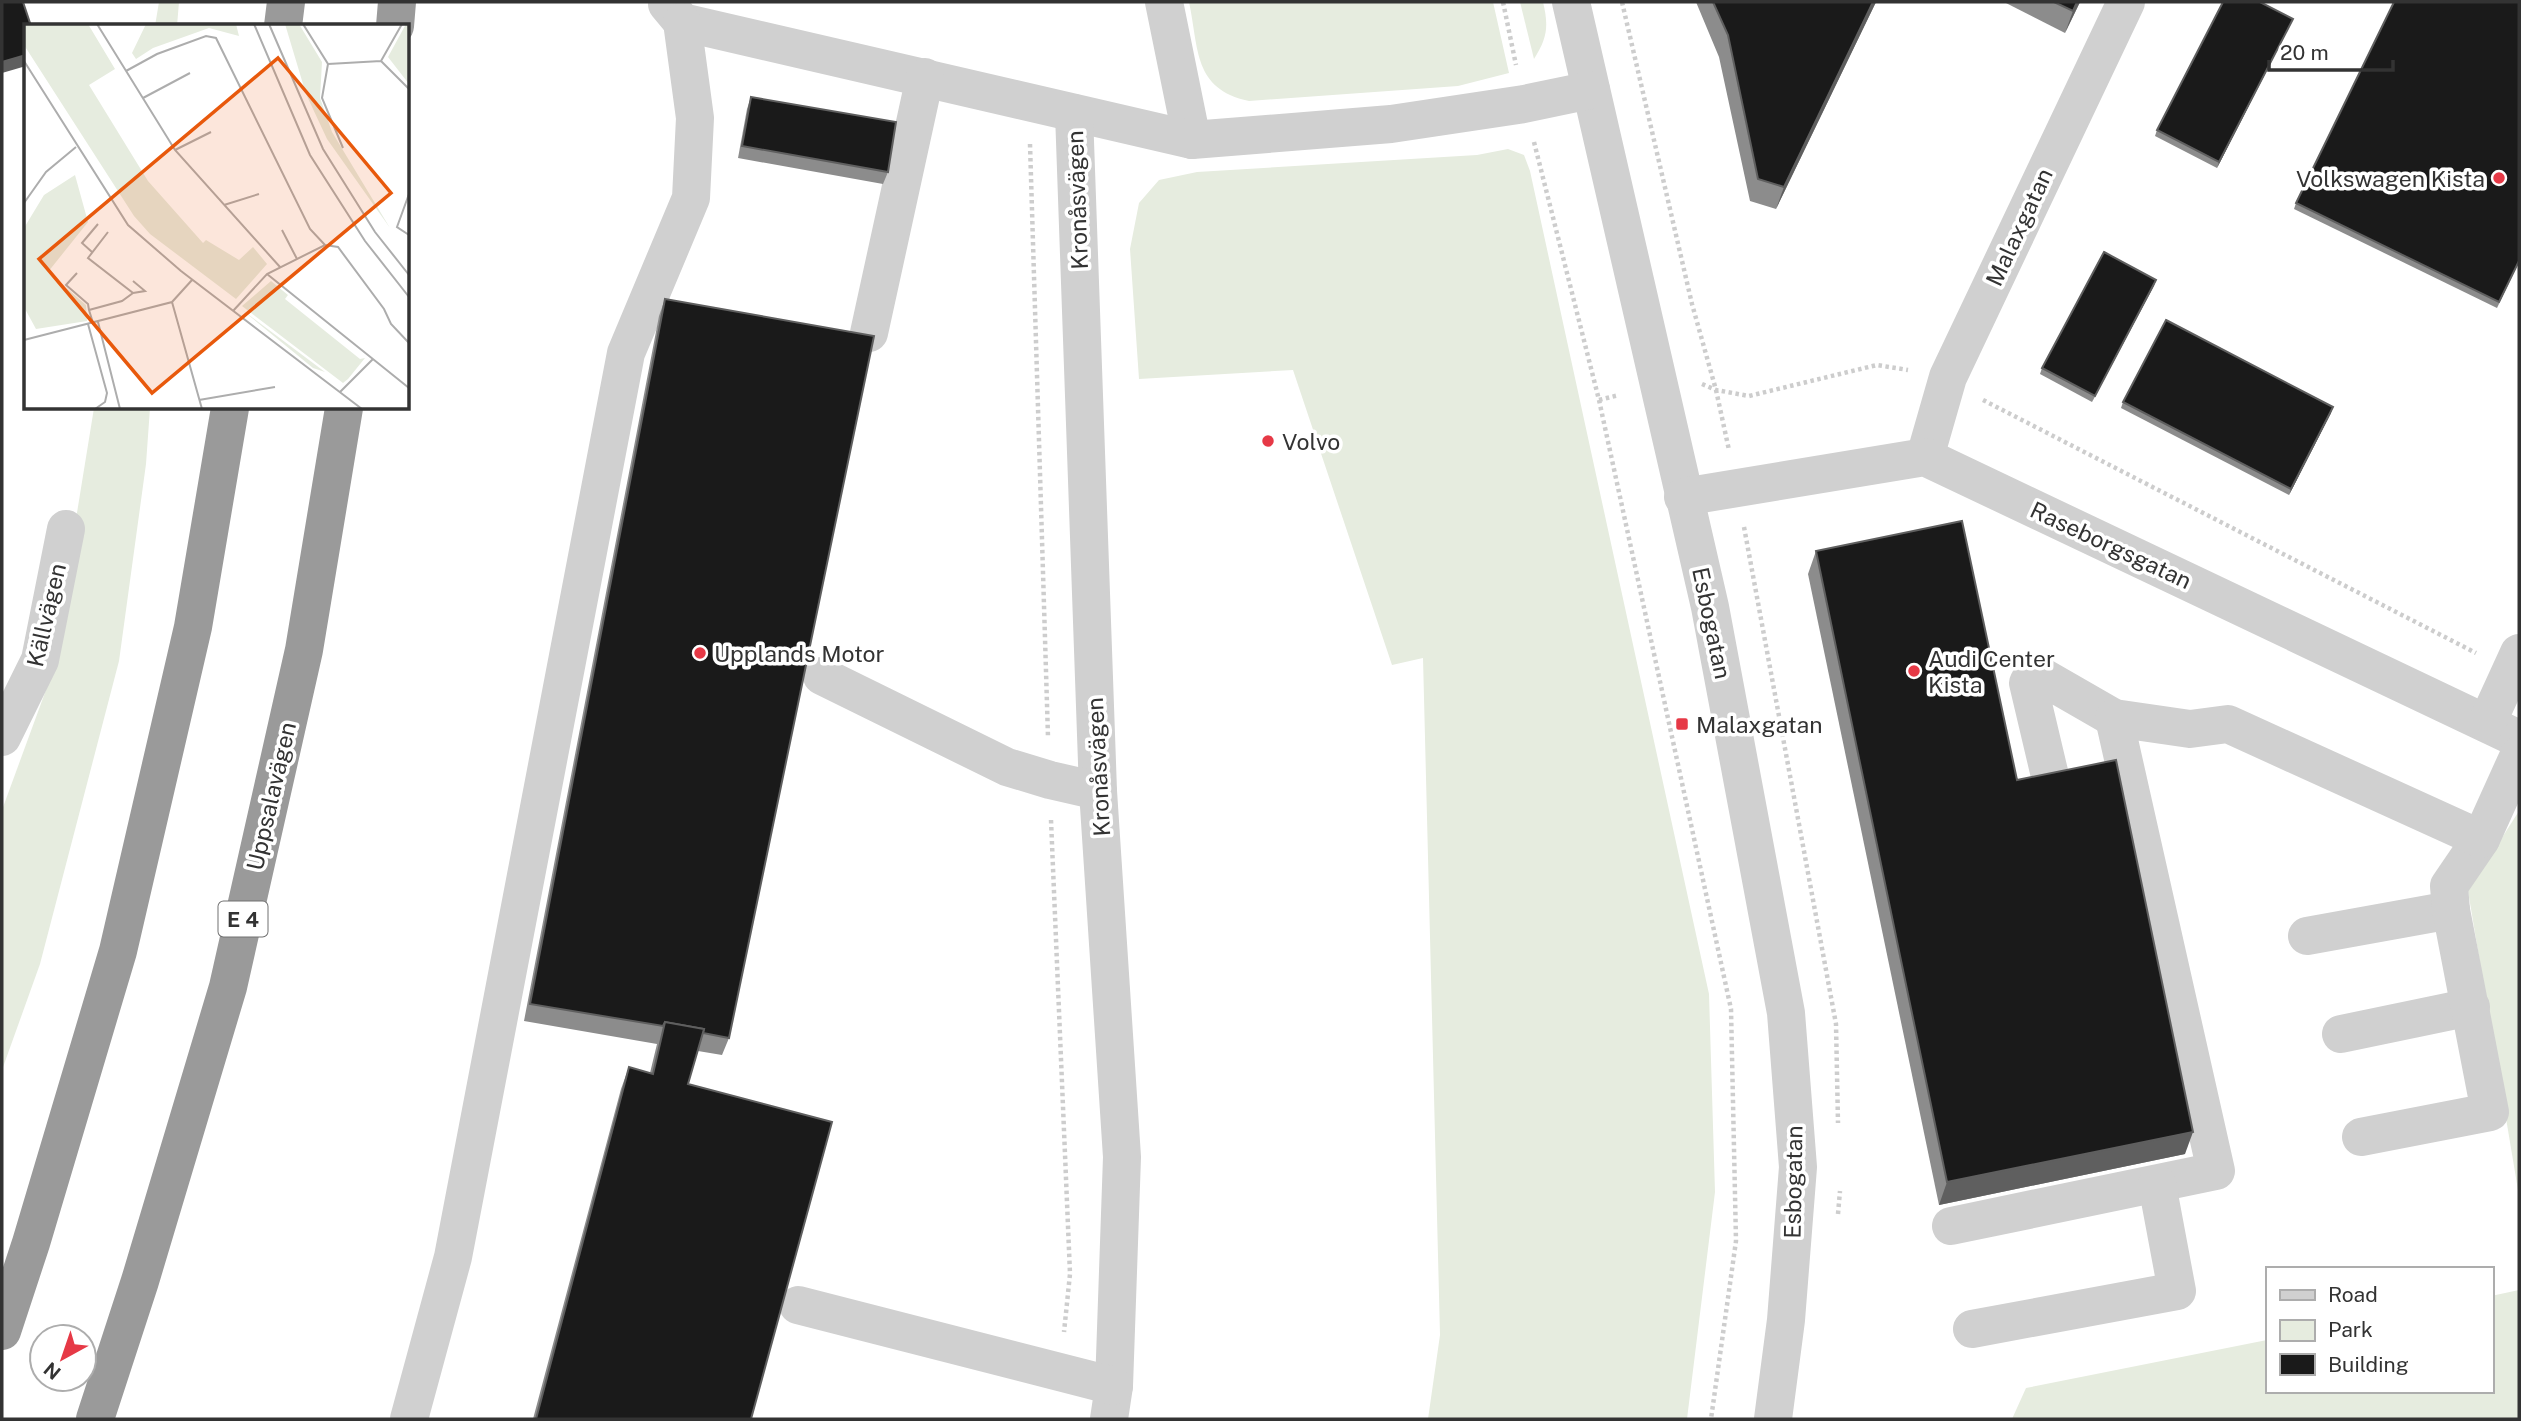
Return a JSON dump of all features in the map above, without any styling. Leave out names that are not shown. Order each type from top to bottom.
[{"type":"highway","points":[[283,24],[286,2]]},
{"type":"highway","points":[[394,24],[397,2]]},
{"type":"highway","points":[[2,1331],[118,951],[193,627],[230,410]]},
{"type":"highway","name":"Uppsalavägen","points":[[95,1419],[140,1281],[228,987],[304,650],[344,410]]},
{"type":"street","points":[[1164,2],[1192,140]]},
{"type":"street","name":"Esbogatan","points":[[1571,2],[1710,607],[1786,1013],[1798,1167],[1786,1320],[1773,1419]]},
{"type":"street","name":"Malaxgatan","points":[[1925,457],[1948,377],[2126,2]]},
{"type":"street","points":[[409,1419],[453,1257],[626,353],[691,198],[695,118],[674,12]]},
{"type":"street","name":"Kronåsvägen","points":[[674,12],[925,77],[1192,140],[1391,124],[1524,104],[1591,90]]},
{"type":"street","points":[[869,333],[925,77]]},
{"type":"street","name":"Kronåsvägen","points":[[1074,113],[1098,791],[1122,1157],[1112,1403]]},
{"type":"street","points":[[1683,497],[1925,457]]},
{"type":"street","name":"Raseborgsgatan","points":[[1925,457],[2503,731]]},
{"type":"street","name":"Källvägen","points":[[2,737],[40,660],[66,529]]},
{"type":"street","points":[[2503,731],[2515,662]]},
{"type":"street","points":[[2054,793],[2028,683],[2034,672],[2114,718],[2190,729],[2228,724],[2481,839]]},
{"type":"street","points":[[822,676],[1007,767],[1098,791]]},
{"type":"street","points":[[1951,1226],[2216,1171],[2114,718]]},
{"type":"street","points":[[2361,1137],[2490,1112],[2451,910],[2449,886],[2481,839],[2519,755]]},
{"type":"street","points":[[2307,936],[2451,910]]},
{"type":"street","points":[[2341,1034],[2471,1007]]},
{"type":"street","points":[[1972,1329],[2177,1291],[2157,1184]]},
{"type":"street","points":[[798,1305],[1112,1403]]},
{"type":"path","points":[[1503,2],[1524,104],[1600,400],[1731,1009],[1736,1241],[1710,1419]]},
{"type":"path","points":[[1622,2],[1692,304],[1716,390],[1749,396],[1877,365],[1948,377],[1992,406],[2515,662]]},
{"type":"green space","points":[[159,2],[179,2],[177,24],[155,24]]},
{"type":"green space","points":[[1189,2],[1493,2],[1509,73],[1458,86],[1249,101],[1217,87],[1208,77],[1198,51]]},
{"type":"green space","points":[[1520,2],[1543,2],[1546,32],[1534,59]]},
{"type":"green space","points":[[1508,149],[1524,155],[1530,171],[1709,994],[1715,1192],[1687,1419],[1428,1419],[1440,1335],[1423,658],[1392,665],[1293,370],[1139,379],[1130,249],[1139,203],[1159,180],[1197,172],[1477,155]]},
{"type":"green space","points":[[94,410],[150,410],[146,464],[119,661],[40,964],[2,1070],[2,810],[50,679]]},
{"type":"green space","points":[[2519,811],[2519,1196],[2468,891]]},
{"type":"green space","points":[[2519,1290],[2519,1419],[2012,1419],[2026,1388],[2266,1340],[2266,1393],[2493,1393],[2493,1296]]},
{"type":"building","points":[[2,2],[23,2],[30,24],[24,24],[24,56],[2,62]]},
{"type":"building","points":[[1713,2],[1873,2],[1784,187],[1758,179],[1728,35]]},
{"type":"building","points":[[2054,2],[2077,2],[2073,11]]},
{"type":"building","points":[[2223,2],[2260,2],[2293,19],[2219,162],[2157,130]]},
{"type":"building","points":[[2394,2],[2519,2],[2519,261],[2499,302],[2296,203]]},
{"type":"building","points":[[751,97],[896,122],[888,172],[742,146]]},
{"type":"building","points":[[2104,252],[2156,280],[2095,396],[2042,368]]},
{"type":"building","name":"Upplands Motor","points":[[665,299],[874,336],[729,1038],[703,1033],[704,1029],[665,1022],[663,1026],[530,1004]]},
{"type":"building","points":[[2166,320],[2333,407],[2291,489],[2123,402]]},
{"type":"building","points":[[1962,521],[2017,780],[2116,760],[2193,1132],[1947,1182],[1816,551]]},
{"type":"building","points":[[665,1022],[704,1029],[688,1084],[832,1122],[751,1419],[536,1419],[629,1067],[653,1074]]},
{"type":"place","name":"Volkswagen Kista","points":[[2499,178]]},
{"type":"place","name":"Volvo","points":[[1268,441]]},
{"type":"place","name":"Upplands Motor","points":[[700,653]]},
{"type":"place","name":"Audi Center Kista","points":[[1914,671]]},
{"type":"place","name":"Malaxgatan","points":[[1682,724]]}]
